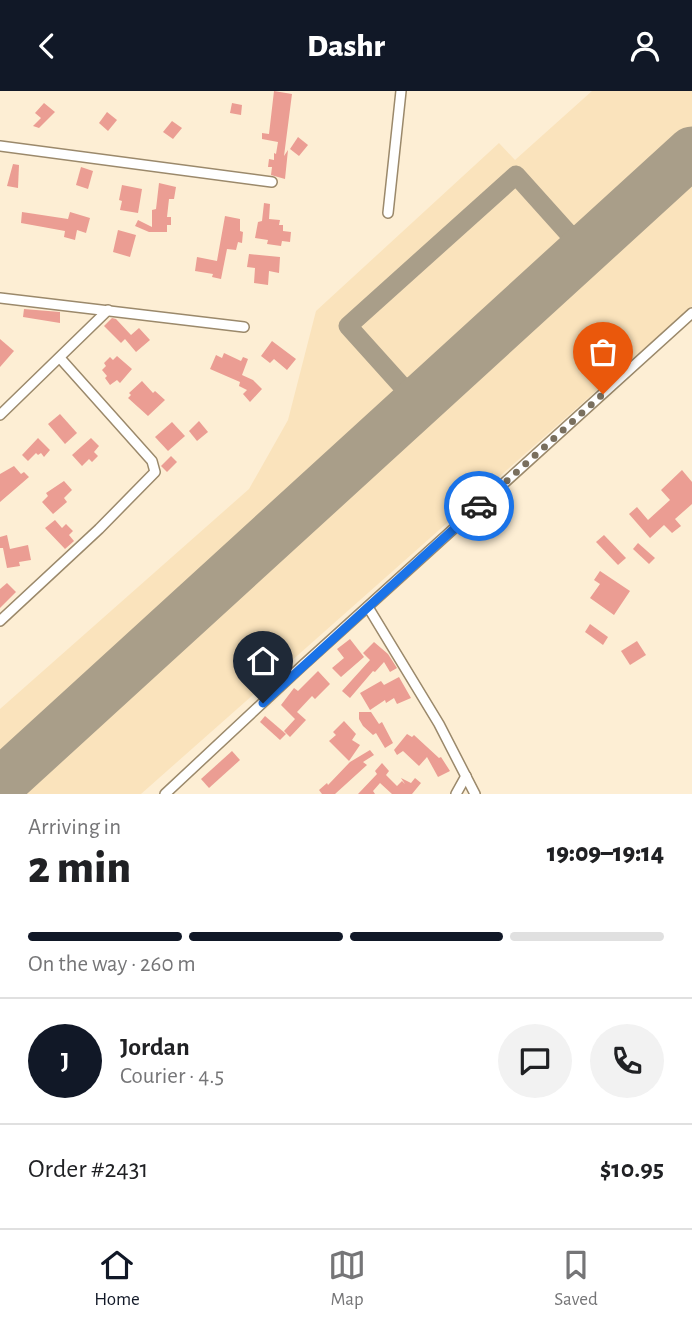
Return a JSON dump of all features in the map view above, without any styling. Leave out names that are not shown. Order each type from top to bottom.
[{"type":"street","points":[[388,213],[401,91]]},
{"type":"street","points":[[0,146],[272,183]]},
{"type":"street","points":[[0,298],[244,327]]},
{"type":"street","points":[[0,415],[108,310]]},
{"type":"street","points":[[165,794],[692,313]]},
{"type":"street","points":[[0,621],[99,529],[155,472],[152,461],[60,358]]},
{"type":"street","points":[[368,607],[439,724],[475,794]]},
{"type":"street","points":[[456,794],[467,776]]},
{"type":"shaded area","points":[[592,91],[692,91],[692,306],[141,794],[0,794],[0,709],[249,489],[288,420],[316,311],[499,143],[515,160]]},
{"type":"building","points":[[274,91],[292,94],[284,156],[288,150],[285,179],[271,175],[272,167],[268,167],[269,159],[274,160],[278,142],[262,139],[262,133],[269,134]]},
{"type":"building","points":[[44,103],[55,112],[39,128],[33,126],[41,118],[35,113]]},
{"type":"building","points":[[232,103],[242,105],[241,115],[230,113]]},
{"type":"building","points":[[107,112],[117,120],[108,131],[99,123]]},
{"type":"building","points":[[172,121],[182,128],[173,139],[163,132]]},
{"type":"building","points":[[298,137],[308,145],[299,156],[290,149]]},
{"type":"building","points":[[13,164],[19,165],[18,188],[7,186]]},
{"type":"building","points":[[81,167],[93,171],[88,189],[76,185]]},
{"type":"building","points":[[159,183],[176,187],[174,199],[169,199],[167,217],[171,217],[171,225],[167,225],[167,232],[149,232],[135,226],[138,220],[152,227],[152,210],[156,209]]},
{"type":"building","points":[[122,185],[142,189],[138,213],[120,210]]},
{"type":"building","points":[[264,203],[270,204],[269,219],[280,220],[279,225],[283,225],[283,231],[291,232],[290,242],[282,241],[281,246],[267,244],[268,240],[255,238],[258,222],[262,221]]},
{"type":"building","points":[[22,212],[68,219],[70,212],[90,218],[86,233],[77,230],[75,240],[64,237],[65,231],[21,223]]},
{"type":"building","points":[[225,216],[240,219],[240,231],[243,232],[242,243],[238,242],[236,250],[227,249],[221,279],[212,277],[213,274],[195,271],[197,257],[217,261]]},
{"type":"building","points":[[118,230],[136,235],[130,257],[113,252]]},
{"type":"building","points":[[249,254],[280,257],[279,273],[269,271],[268,285],[254,283],[255,268],[247,267]]},
{"type":"building","points":[[24,309],[60,312],[60,323],[23,317]]},
{"type":"building","points":[[112,318],[131,335],[139,328],[150,340],[136,352],[125,339],[121,343],[104,326]]},
{"type":"building","points":[[0,339],[14,351],[0,367]]},
{"type":"building","points":[[272,341],[296,359],[287,370],[274,359],[270,363],[261,356]]},
{"type":"building","points":[[224,353],[241,361],[243,357],[248,359],[242,375],[253,380],[262,389],[250,402],[243,394],[247,390],[239,386],[240,382],[210,369],[216,355],[222,358]]},
{"type":"building","points":[[117,356],[132,369],[120,383],[117,380],[110,385],[102,370],[110,357],[113,360]]},
{"type":"building","points":[[142,381],[153,393],[155,391],[165,400],[148,416],[128,398],[131,395],[129,393]]},
{"type":"building","points":[[60,414],[77,433],[65,444],[48,424]]},
{"type":"building","points":[[199,421],[208,432],[197,441],[189,431]]},
{"type":"building","points":[[172,422],[185,436],[168,451],[155,437]]},
{"type":"building","points":[[38,438],[50,450],[44,457],[41,453],[36,453],[28,461],[22,455]]},
{"type":"building","points":[[91,438],[99,446],[94,452],[98,456],[92,462],[89,459],[82,466],[72,455]]},
{"type":"building","points":[[171,456],[177,462],[167,472],[161,466]]},
{"type":"building","points":[[14,466],[21,474],[24,472],[29,477],[0,502],[0,474]]},
{"type":"building","points":[[682,470],[692,482],[692,504],[675,519],[681,526],[672,533],[664,525],[650,538],[629,514],[637,507],[648,520],[670,500],[661,490]]},
{"type":"building","points":[[64,481],[72,490],[64,498],[67,502],[53,514],[42,502],[48,496],[46,493]]},
{"type":"building","points":[[55,520],[62,528],[66,524],[73,531],[69,535],[74,541],[65,549],[45,528]]},
{"type":"building","points":[[7,535],[10,549],[28,545],[31,560],[19,562],[20,566],[7,568],[3,548],[0,548],[0,537]]},
{"type":"building","points":[[604,535],[626,558],[618,565],[596,542]]},
{"type":"building","points":[[638,543],[655,558],[649,564],[633,549]]},
{"type":"building","points":[[600,571],[630,591],[614,615],[590,598],[600,584],[594,580]]},
{"type":"building","points":[[7,583],[16,592],[0,608],[0,589]]},
{"type":"building","points":[[590,624],[608,637],[603,645],[585,632]]},
{"type":"building","points":[[350,639],[364,657],[341,677],[332,668],[344,658],[337,649]]},
{"type":"building","points":[[637,641],[646,655],[630,665],[621,651]]},
{"type":"building","points":[[374,642],[388,654],[397,668],[390,672],[384,662],[350,698],[342,691],[370,660],[363,653]]},
{"type":"building","points":[[318,671],[330,684],[315,699],[312,696],[297,712],[306,720],[290,737],[284,731],[295,719],[281,705],[294,688],[298,691]]},
{"type":"building","points":[[399,677],[411,698],[397,704],[394,698],[386,703],[385,700],[370,710],[360,693],[381,681],[384,685]]},
{"type":"building","points":[[359,712],[371,712],[379,724],[382,722],[393,743],[385,748],[376,733],[373,735],[363,726]]},
{"type":"building","points":[[265,716],[286,734],[280,740],[260,722]]},
{"type":"building","points":[[344,721],[356,734],[352,740],[360,745],[349,761],[329,741],[336,735],[333,732]]},
{"type":"building","points":[[407,734],[412,737],[414,735],[441,757],[450,771],[438,777],[427,757],[419,766],[403,751],[397,755],[394,750]]},
{"type":"building","points":[[370,750],[374,755],[363,762],[367,765],[335,794],[322,794],[319,790],[327,783],[328,785],[350,762]]},
{"type":"building","points":[[232,751],[240,760],[209,788],[201,779]]},
{"type":"building","points":[[382,763],[389,771],[386,775],[397,786],[402,781],[405,784],[401,778],[411,783],[415,778],[421,783],[412,794],[392,794],[380,783],[373,791],[375,794],[358,794],[377,774],[375,771]]},
{"type":"taxiway","points":[[418,389],[402,386],[348,326],[516,175],[569,234],[586,236]]},
{"type":"runway","points":[[0,784],[692,152]]},
{"type":"way so far","points":[[479,506],[603,394]]},
{"type":"route","points":[[263,703],[479,506]]}]
